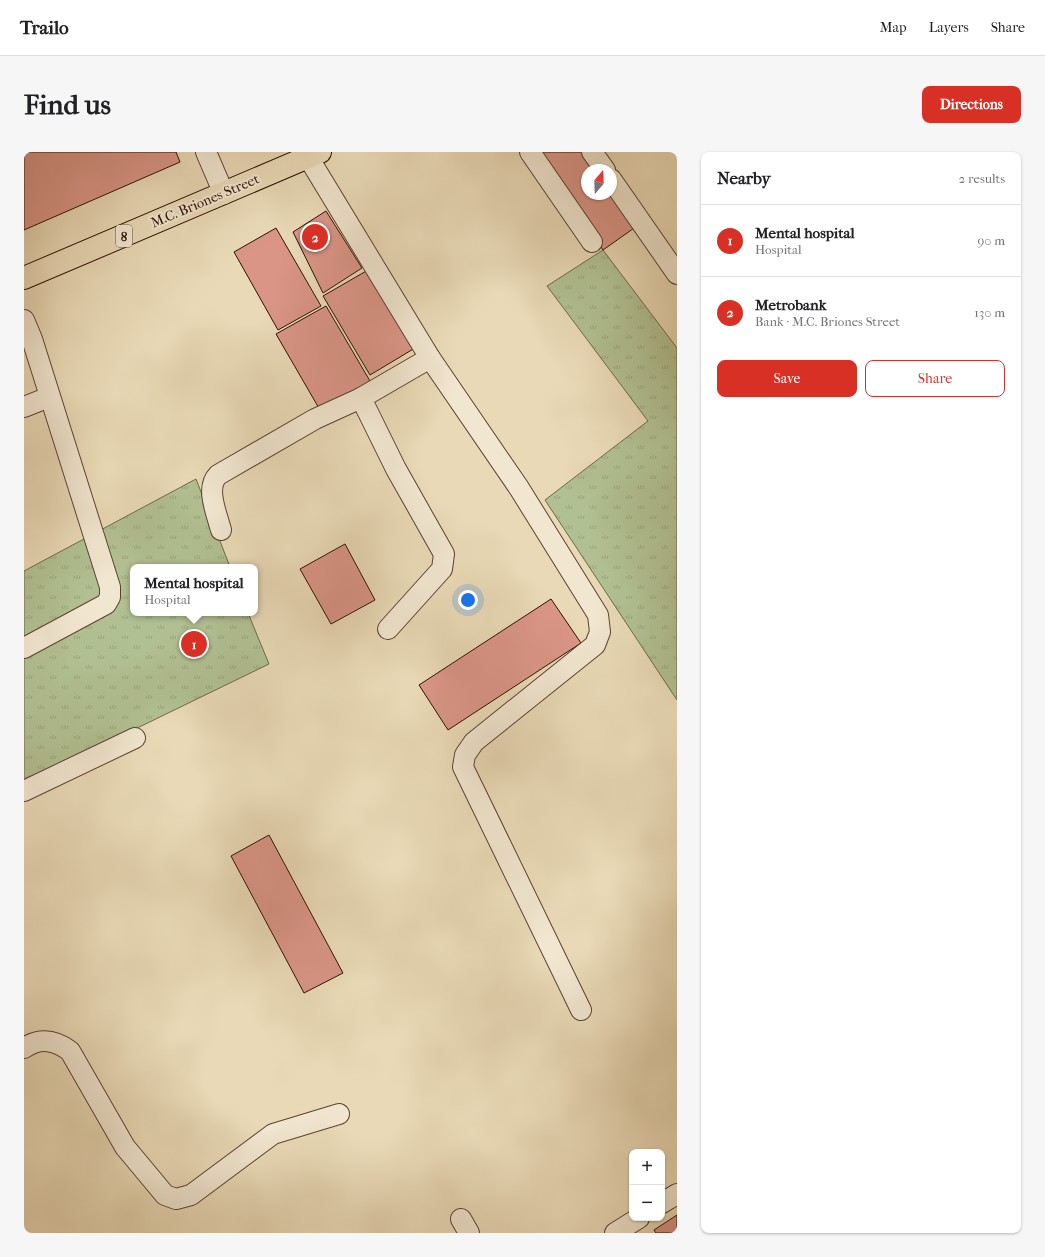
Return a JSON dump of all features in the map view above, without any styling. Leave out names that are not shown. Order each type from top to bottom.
[{"type":"main road","name":"M.C. Briones Street","points":[[24,278],[314,155]]},
{"type":"street","points":[[206,152],[224,194]]},
{"type":"street","points":[[530,152],[592,242]]},
{"type":"street","points":[[592,152],[601,164]]},
{"type":"street","points":[[314,155],[430,358],[519,488],[598,615],[600,632],[595,645],[474,742],[465,755],[463,766],[582,1010]]},
{"type":"street","points":[[617,188],[677,274]]},
{"type":"street","points":[[24,320],[28,340],[49,396],[110,587],[110,597],[106,604],[24,648]]},
{"type":"street","points":[[221,530],[212,489],[213,480],[218,474],[315,419],[361,398],[430,358]]},
{"type":"street","points":[[24,407],[49,396]]},
{"type":"street","points":[[361,398],[396,469],[444,554],[442,569],[388,629]]},
{"type":"street","points":[[24,791],[135,738]]},
{"type":"street","points":[[24,1048],[32,1043],[46,1040],[58,1043],[70,1051],[125,1148],[164,1195],[176,1199],[191,1195],[273,1134],[339,1114]]},
{"type":"street","points":[[665,1202],[677,1194]]},
{"type":"street","points":[[615,1233],[634,1221]]},
{"type":"green space","points":[[603,250],[677,348],[677,700],[545,500],[648,421],[547,286]]},
{"type":"green space","points":[[196,479],[229,564],[130,564],[130,616],[249,616],[269,664],[24,783],[24,571]]},
{"type":"building","points":[[24,152],[176,152],[180,162],[24,230]]},
{"type":"building","points":[[536,152],[586,152],[594,164],[581,164],[581,200],[616,200],[637,226],[603,250]]},
{"type":"building","points":[[326,211],[362,268],[323,293],[293,232]]},
{"type":"building","points":[[276,228],[321,306],[278,330],[234,252]]},
{"type":"building","points":[[368,270],[415,348],[370,375],[323,296]]},
{"type":"building","points":[[326,306],[370,381],[320,410],[276,334]]},
{"type":"building","points":[[345,544],[375,600],[331,624],[300,569]]},
{"type":"building","points":[[551,599],[581,643],[448,730],[419,685]]},
{"type":"building","points":[[269,835],[343,973],[304,993],[231,856]]},
{"type":"building","points":[[677,1215],[677,1233],[656,1233],[654,1230]]},
{"type":"place","name":"Metrobank","points":[[315,237]]},
{"type":"place","name":"Mental hospital","points":[[194,644]]}]
